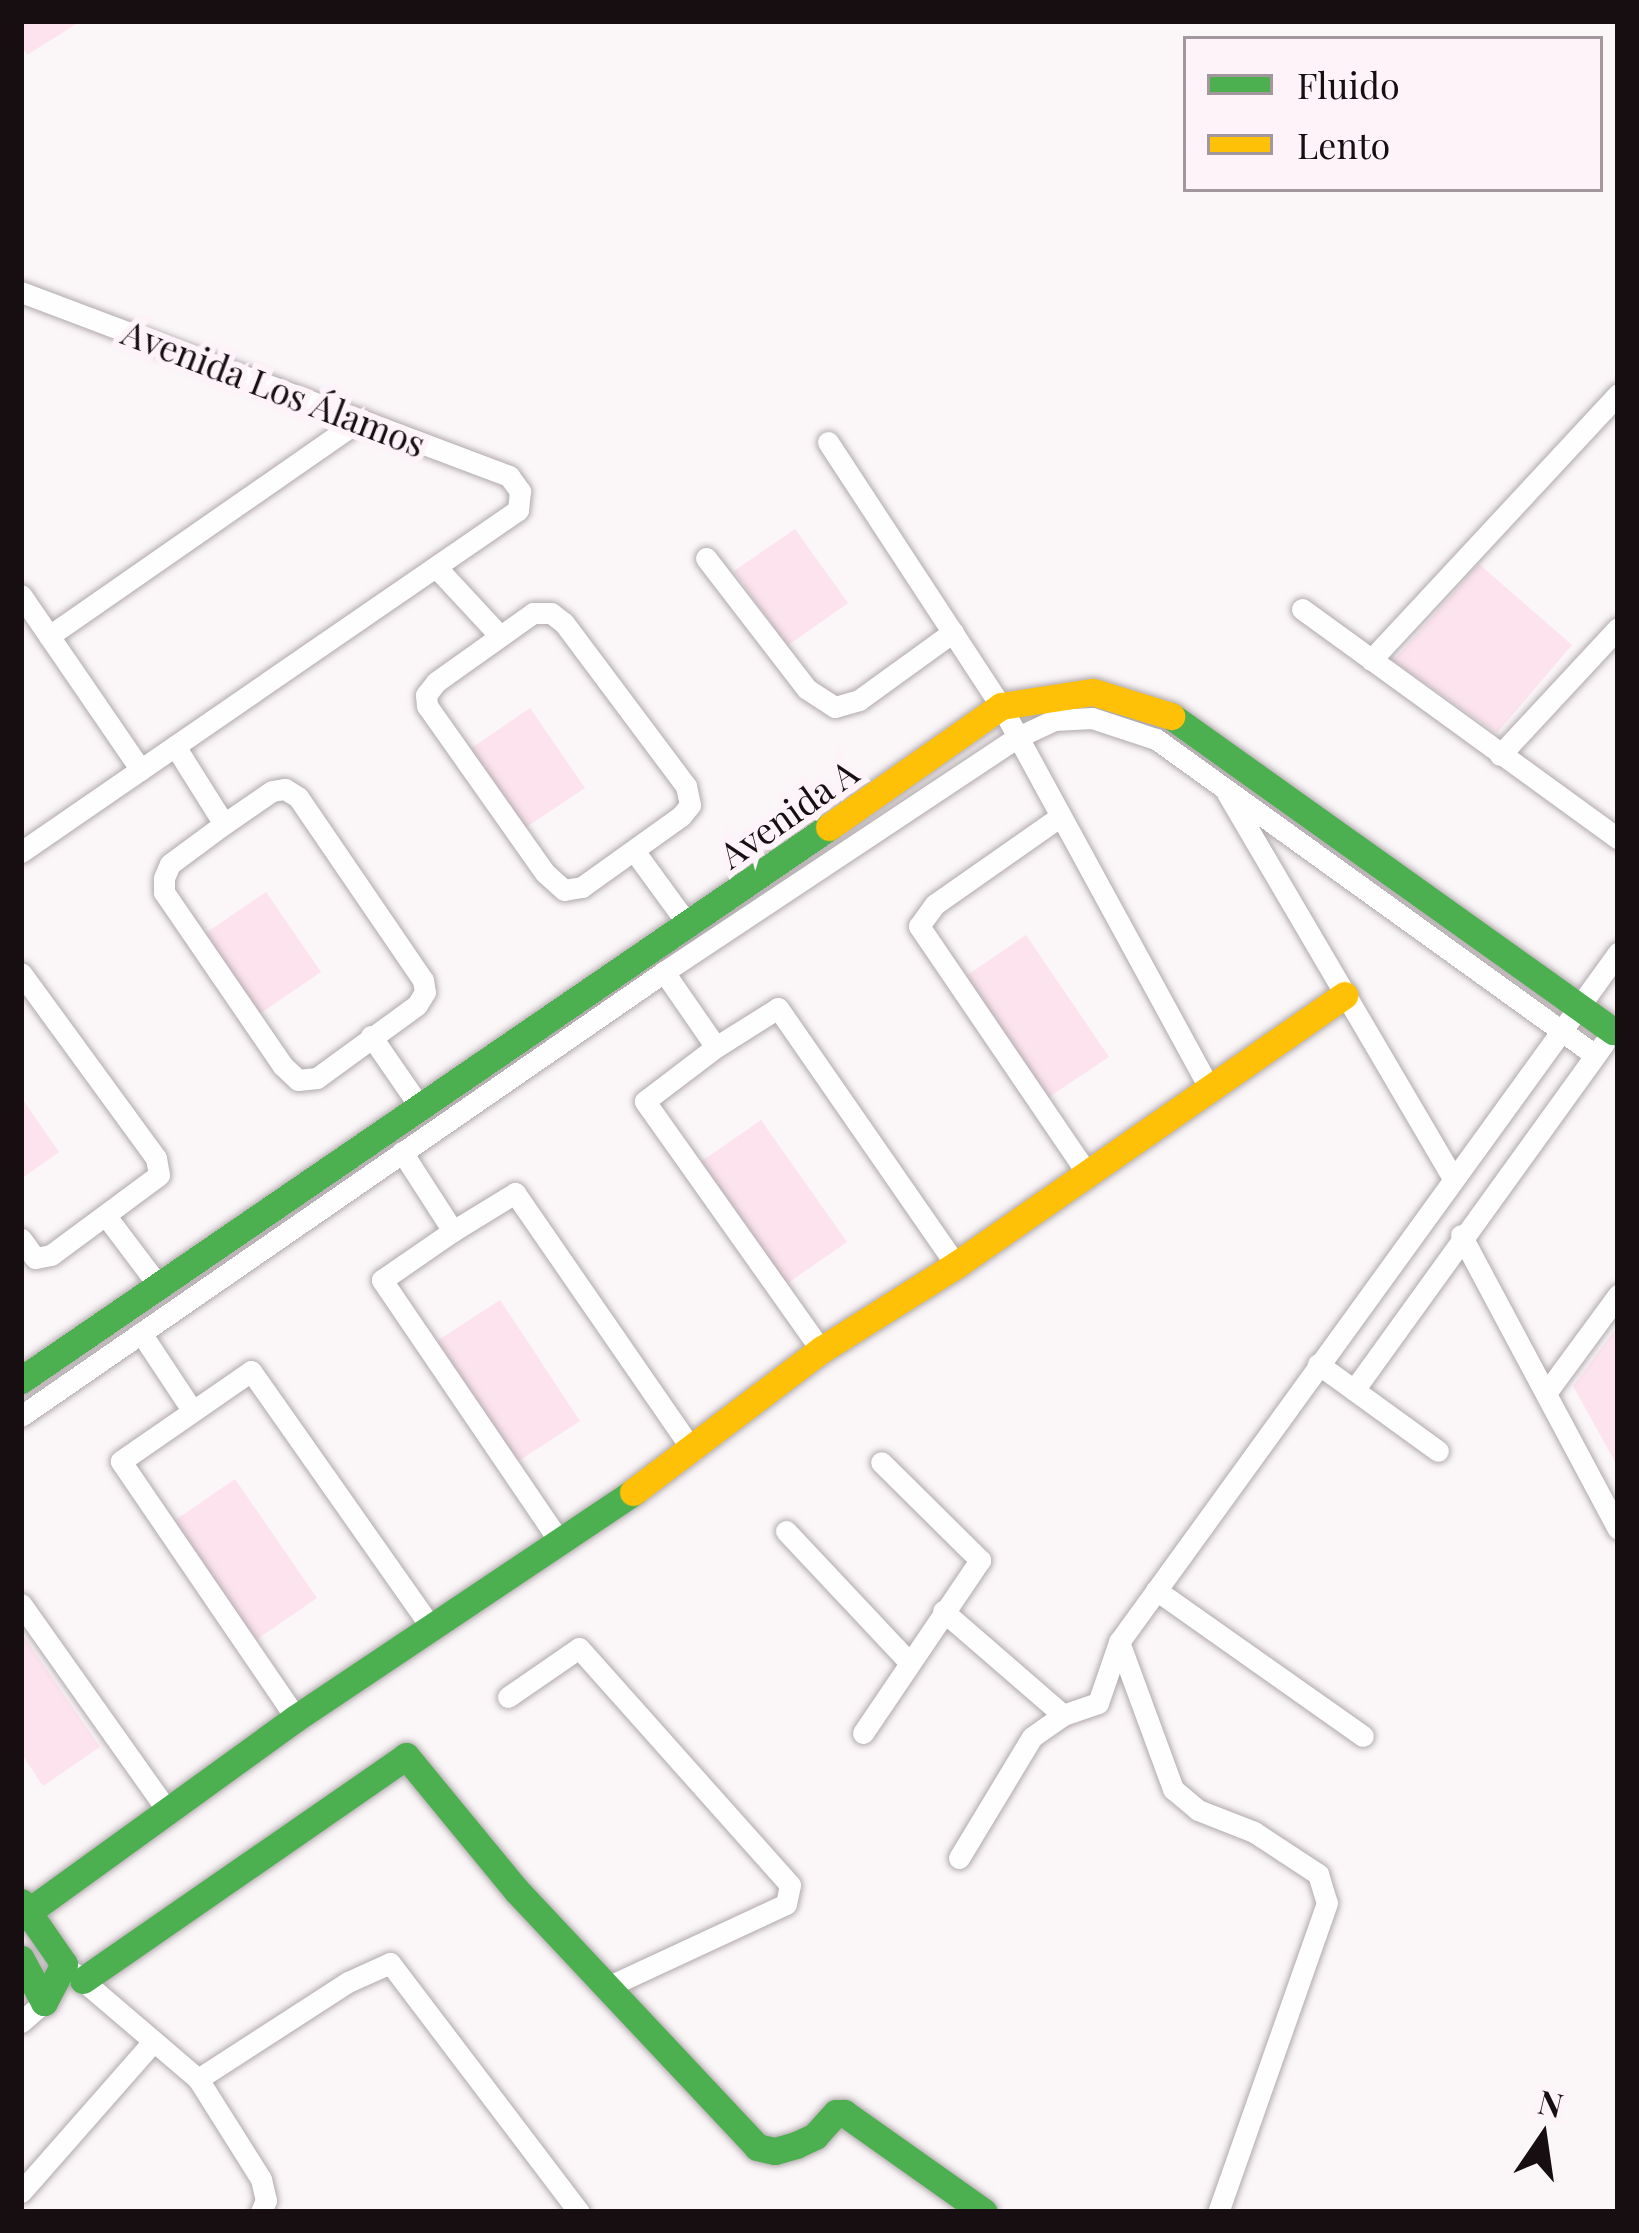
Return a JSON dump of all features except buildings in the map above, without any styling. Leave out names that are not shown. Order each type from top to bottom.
[{"type":"street","name":"Avenida Los Álamos","points":[[21,292],[509,476],[520,491],[518,510],[436,567]]},
{"type":"street","points":[[1371,661],[1618,394]]},
{"type":"street","points":[[50,636],[361,419]]},
{"type":"street","points":[[828,442],[1001,706],[1058,818],[1210,1088]]},
{"type":"street","points":[[706,558],[807,689],[835,707],[859,700],[953,632]]},
{"type":"street","points":[[21,852],[436,567],[499,635]]},
{"type":"street","points":[[21,595],[141,770]]},
{"type":"street","points":[[1302,609],[1618,839]]},
{"type":"street","points":[[551,613],[564,623],[686,786],[690,805],[635,852],[582,887],[564,890],[545,873],[427,706],[426,695],[436,682],[532,614],[551,613]]},
{"type":"street","points":[[1500,755],[1618,628]]},
{"type":"street","name":"Avenida A","points":[[21,1416],[141,1334],[689,926],[1001,706],[1047,694],[1093,692],[1175,717],[1577,1005],[1615,1027]]},
{"type":"street","name":"Avenida A","points":[[21,1380],[158,1285],[664,973],[1018,737],[1054,721],[1093,718],[1156,739],[1595,1055]]},
{"type":"street","points":[[175,746],[224,824]]},
{"type":"street","points":[[1224,787],[1452,1177]]},
{"type":"street","points":[[285,789],[298,797],[423,980],[425,992],[417,1005],[371,1036],[317,1078],[298,1080],[283,1066],[164,892],[170,864],[272,791],[285,789]]},
{"type":"street","points":[[1058,818],[935,904],[919,926],[1088,1174]]},
{"type":"street","points":[[635,852],[689,926]]},
{"type":"street","points":[[959,1858],[1032,1737],[1063,1715],[1098,1703],[1119,1642],[1618,953]]},
{"type":"street","points":[[664,973],[716,1047]]},
{"type":"street","points":[[21,974],[156,1158],[159,1175],[51,1256],[35,1258],[21,1240]]},
{"type":"street","points":[[261,2212],[266,2200],[261,2179],[198,2079],[74,1972],[24,1906],[693,1451],[821,1350],[956,1265],[1344,995]]},
{"type":"street","points":[[821,1350],[646,1101],[716,1047],[778,1008],[956,1265]]},
{"type":"street","points":[[1354,1390],[1461,1235],[1615,1027]]},
{"type":"street","points":[[371,1036],[453,1231]]},
{"type":"street","points":[[560,1542],[382,1280],[453,1231],[515,1192],[693,1451]]},
{"type":"street","points":[[106,1216],[158,1285]]},
{"type":"street","points":[[1461,1235],[1618,1529]]},
{"type":"street","points":[[1546,1393],[1618,1295]]},
{"type":"street","points":[[141,1334],[192,1411]]},
{"type":"street","points":[[1318,1364],[1438,1451]]},
{"type":"street","points":[[296,1718],[122,1461],[251,1371],[432,1629]]},
{"type":"street","points":[[863,1733],[980,1560],[881,1462]]},
{"type":"street","points":[[787,1531],[909,1662]]},
{"type":"street","points":[[1156,1590],[1363,1736]]},
{"type":"street","points":[[21,1604],[167,1810]]},
{"type":"street","points":[[943,1611],[1063,1715]]},
{"type":"street","points":[[1119,1642],[1173,1789],[1198,1810],[1254,1832],[1318,1874],[1327,1903],[1218,2212]]},
{"type":"street","points":[[508,1697],[579,1648],[790,1885],[786,1904],[607,1987]]},
{"type":"street","points":[[21,2022],[74,1972],[406,1756],[517,1891],[757,2146],[775,2151],[796,2145],[815,2136],[836,2113],[844,2114],[984,2212]]},
{"type":"street","points":[[21,1959],[44,2002]]},
{"type":"street","points":[[198,2079],[348,1982],[390,1963],[579,2212]]},
{"type":"street","points":[[21,2192],[153,2042]]},
{"type":"shaded area","points":[[21,21],[81,21],[27,55],[21,45]]},
{"type":"shaded area","points":[[795,529],[848,603],[787,646],[734,571]]},
{"type":"shaded area","points":[[1479,564],[1572,645],[1497,733],[1393,661]]},
{"type":"shaded area","points":[[530,708],[585,788],[522,830],[467,751]]},
{"type":"shaded area","points":[[266,892],[321,972],[255,1017],[200,937]]},
{"type":"shaded area","points":[[1026,935],[1109,1057],[1046,1099],[963,978]]},
{"type":"shaded area","points":[[21,1097],[59,1152],[21,1179]]},
{"type":"shaded area","points":[[761,1120],[847,1242],[785,1285],[699,1163]]},
{"type":"shaded area","points":[[500,1300],[580,1421],[517,1462],[437,1341]]},
{"type":"shaded area","points":[[1614,1331],[1618,1334],[1618,1467],[1573,1386]]},
{"type":"shaded area","points":[[235,1479],[317,1598],[256,1640],[174,1521]]},
{"type":"shaded area","points":[[21,1632],[100,1747],[43,1786],[21,1753]]},
{"type":"traffic: fast","points":[[1171,716],[1613,1031]]},
{"type":"traffic: fast","points":[[21,1380],[829,827]]},
{"type":"traffic: fast","points":[[21,1917],[296,1718],[633,1492]]},
{"type":"traffic: fast","points":[[83,1980],[406,1756],[517,1891],[757,2147],[775,2151],[796,2145],[815,2136],[836,2113],[844,2113],[984,2212]]},
{"type":"traffic: fast","points":[[21,1902],[64,1964],[44,2002],[21,1959]]},
{"type":"traffic: slow","points":[[829,827],[1001,706],[1093,692],[1171,716]]},
{"type":"traffic: slow","points":[[633,1492],[821,1350],[956,1265],[1344,995]]}]
